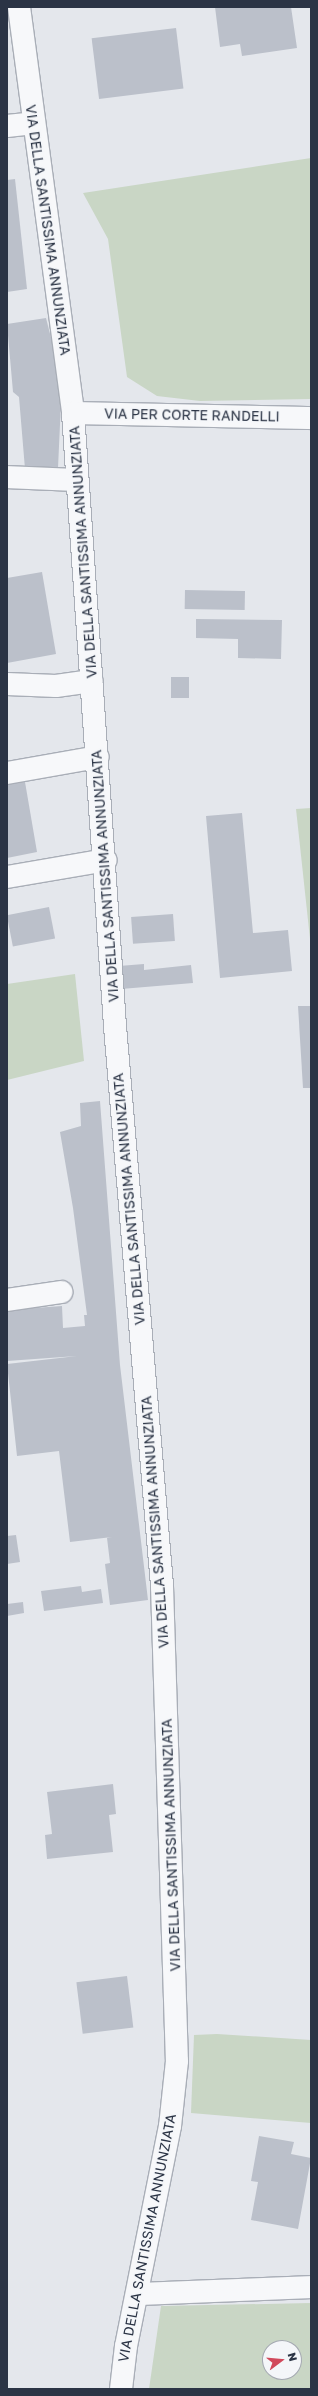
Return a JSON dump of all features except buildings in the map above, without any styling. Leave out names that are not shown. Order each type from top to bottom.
[{"type":"street","name":"VIA DELLA SANTISSIMA ANNUNZIATA","points":[[18,7],[73,413],[106,860],[114,1026],[162,1586],[177,2003],[177,2061],[170,2126],[121,2389]]},
{"type":"street","points":[[7,126],[34,123]]},
{"type":"street","name":"VIA PER CORTE RANDELLI","points":[[73,413],[311,418]]},
{"type":"street","points":[[7,478],[77,480]]},
{"type":"street","points":[[7,684],[56,686],[92,681]]},
{"type":"street","points":[[7,773],[98,757]]},
{"type":"street","points":[[7,877],[106,860]]},
{"type":"street","points":[[7,1300],[61,1292]]},
{"type":"street","points":[[138,2294],[311,2287]]},
{"type":"green space","points":[[311,158],[311,399],[200,401],[157,396],[127,377],[108,239],[83,193]]},
{"type":"green space","points":[[311,808],[311,948],[296,809]]},
{"type":"green space","points":[[75,974],[84,1061],[7,1080],[7,984]]},
{"type":"green space","points":[[217,2034],[311,2040],[311,2123],[191,2113],[194,2035]]},
{"type":"green space","points":[[311,2303],[311,2389],[149,2389],[161,2306]]}]
